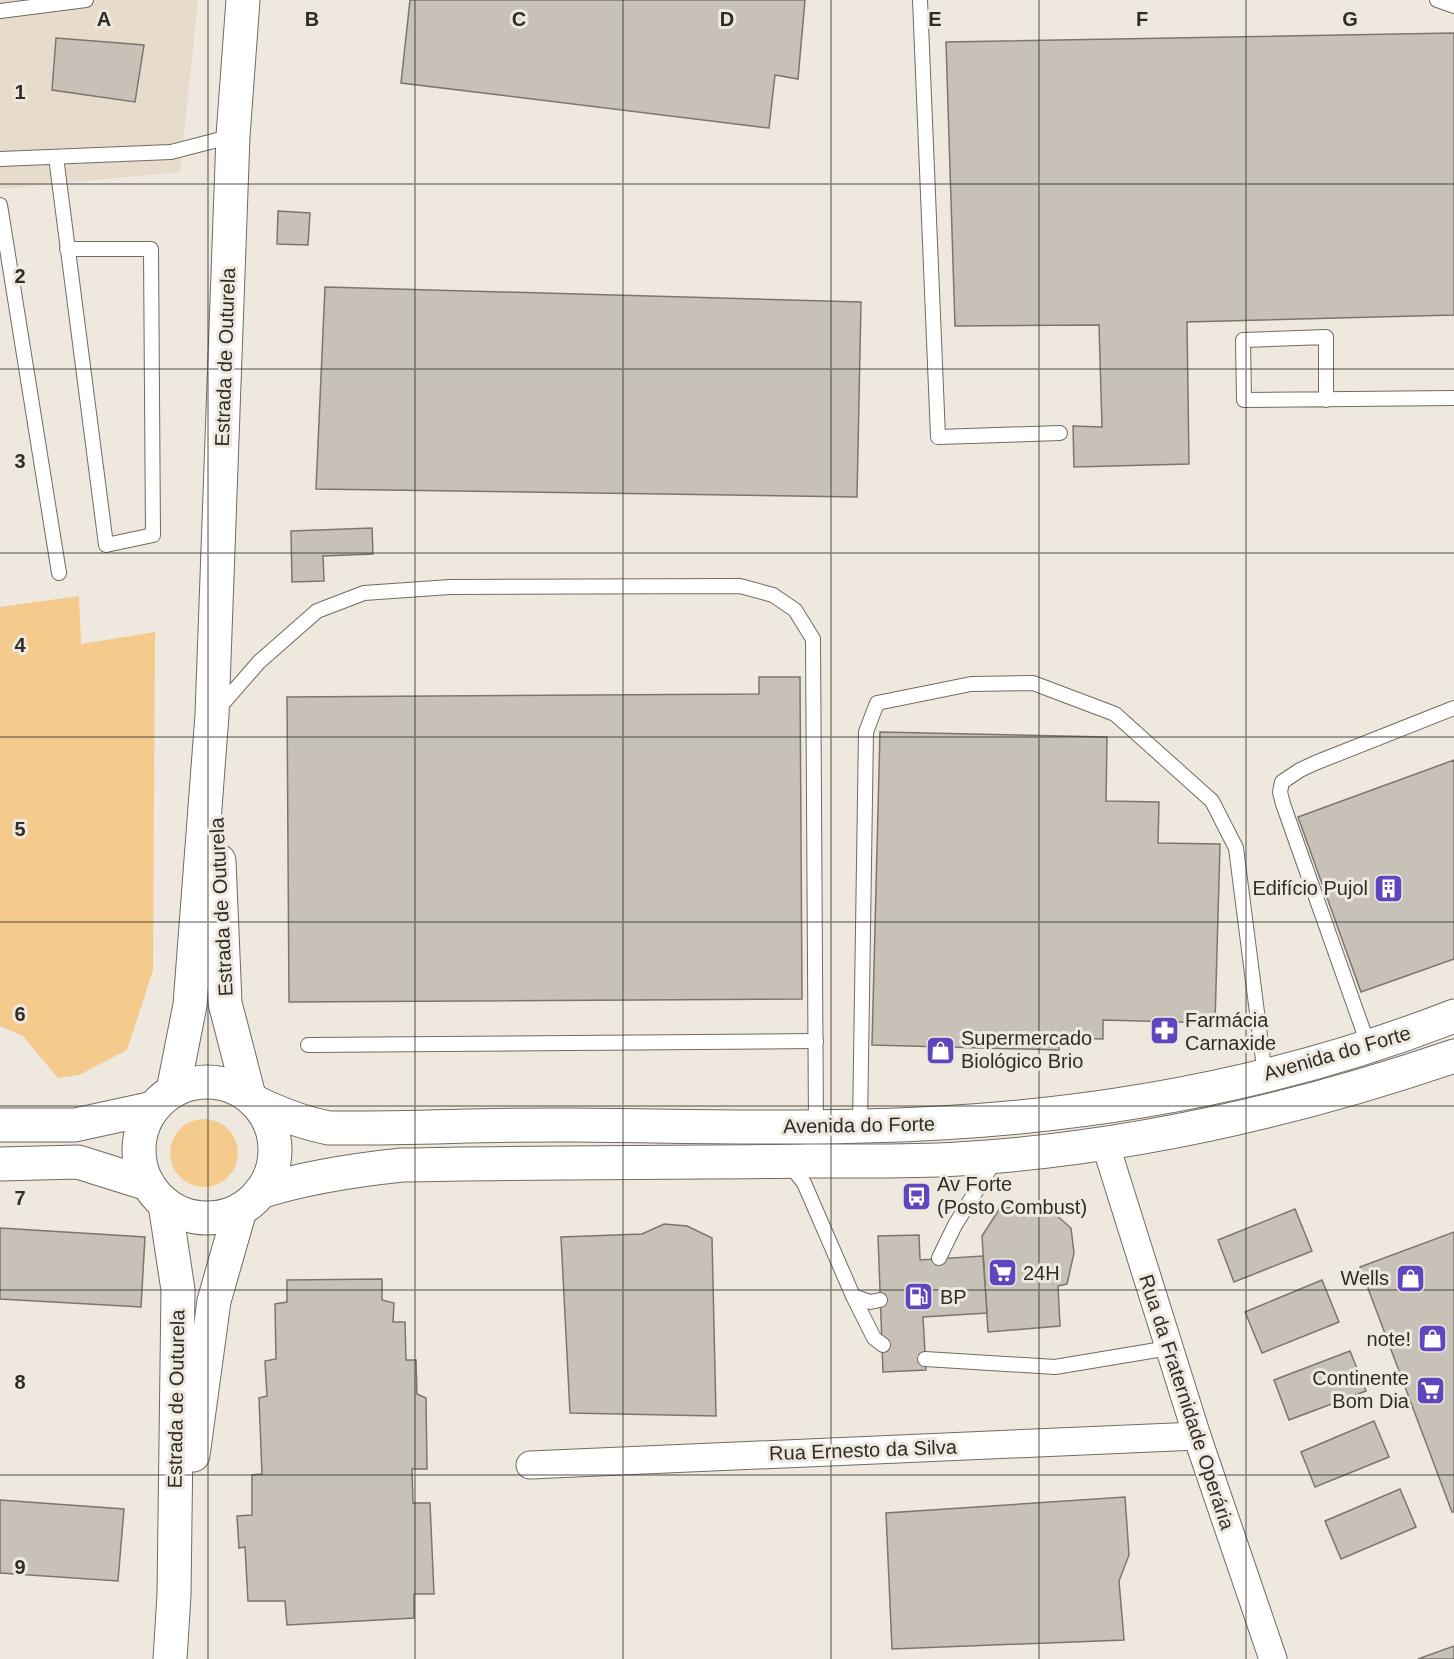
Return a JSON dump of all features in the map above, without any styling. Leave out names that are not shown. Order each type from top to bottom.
[{"type":"street","name":"Estrada de Outurela","points":[[163,1099],[190,1005],[212,715],[233,135],[243,0]]},
{"type":"street","name":"Estrada de Outurela","points":[[212,715],[225,1003],[252,1099]]},
{"type":"street","name":"Avenida do Forte","points":[[252,1099],[288,1118],[329,1128],[551,1125],[860,1126],[940,1123],[1069,1112],[1148,1101],[1265,1075],[1369,1047],[1454,1017]]},
{"type":"street","name":"Avenida do Forte","points":[[250,1201],[293,1183],[351,1171],[402,1165],[957,1160],[1106,1143],[1195,1127],[1313,1101],[1454,1056]]},
{"type":"street","points":[[0,1125],[75,1125],[163,1099],[192,1083],[212,1082],[231,1087],[252,1099],[267,1117],[273,1136],[274,1156],[270,1175],[250,1201],[222,1217],[202,1218],[182,1214],[157,1194],[78,1162],[0,1164]]},
{"type":"street","points":[[157,1194],[140,1165],[139,1145],[143,1125],[163,1099]]},
{"type":"street","name":"Rua da Fraternidade Operária","points":[[1106,1143],[1197,1436],[1273,1659]]},
{"type":"street","name":"Estrada de Outurela","points":[[157,1194],[178,1290],[174,1595],[170,1659]]},
{"type":"street","name":"Estrada de Outurela","points":[[174,1595],[214,1301],[250,1201]]},
{"type":"street","name":"Rua Ernesto da Silva","points":[[530,1465],[1197,1436]]},
{"type":"lane","points":[[0,11],[23,4],[86,0]]},
{"type":"lane","points":[[920,0],[938,437],[1060,433]]},
{"type":"lane","points":[[1437,0],[1454,6]]},
{"type":"lane","points":[[0,159],[171,152],[233,135]]},
{"type":"lane","points":[[56,157],[106,545],[153,535],[151,249],[68,249]]},
{"type":"lane","points":[[0,206],[59,573]]},
{"type":"lane","points":[[1326,400],[1326,337],[1243,340],[1244,400],[1326,400],[1454,398]]},
{"type":"lane","points":[[212,715],[259,662],[317,611],[364,593],[450,587],[740,586],[774,595],[795,610],[813,639],[816,1126]]},
{"type":"lane","points":[[860,1126],[866,732],[877,703],[971,684],[1033,683],[1115,714],[1212,801],[1236,848],[1265,1075]]},
{"type":"lane","points":[[1369,1047],[1282,804],[1280,792],[1282,782],[1315,763],[1454,708]]},
{"type":"lane","points":[[308,1045],[816,1041]]},
{"type":"lane","points":[[939,1258],[955,1225],[999,1155]]},
{"type":"lane","points":[[782,1162],[793,1167],[804,1183],[853,1296],[874,1338],[883,1345]]},
{"type":"lane","points":[[853,1296],[870,1302],[880,1300]]},
{"type":"lane","points":[[926,1359],[1055,1367],[1169,1348]]},
{"type":"shaded area","points":[[0,0],[198,0],[180,172],[0,189]]},
{"type":"shaded area","points":[[79,596],[81,644],[155,632],[153,970],[127,1050],[79,1075],[58,1078],[23,1036],[0,1026],[0,607]]},
{"type":"shaded area","points":[[204,1119],[217,1122],[228,1129],[235,1140],[238,1153],[235,1166],[228,1177],[217,1184],[204,1187],[191,1184],[180,1177],[173,1166],[170,1153],[173,1140],[180,1129],[191,1122]]},
{"type":"building","points":[[410,0],[805,0],[798,79],[775,75],[769,128],[401,83]]},
{"type":"building","points":[[1454,33],[1454,315],[1187,322],[1189,464],[1074,467],[1073,426],[1102,427],[1099,325],[955,326],[946,42]]},
{"type":"building","points":[[56,38],[144,45],[135,102],[52,90]]},
{"type":"building","points":[[278,211],[310,213],[308,245],[277,244]]},
{"type":"building","points":[[325,287],[861,302],[857,497],[316,489]]},
{"type":"building","points":[[372,528],[373,554],[323,556],[324,581],[292,582],[291,531]]},
{"type":"building","points":[[759,677],[800,677],[802,999],[289,1002],[287,697],[759,694]]},
{"type":"building","points":[[880,732],[1107,737],[1106,801],[1159,802],[1158,843],[1220,844],[1215,1023],[1103,1020],[1103,1039],[1059,1038],[1059,1050],[872,1045]]},
{"type":"building","name":"Edifício Pujol","points":[[1454,760],[1454,959],[1361,992],[1298,817]]},
{"type":"building","points":[[1047,1207],[1071,1228],[1074,1253],[1067,1284],[1058,1286],[1060,1326],[988,1332],[982,1236],[1000,1208]]},
{"type":"building","points":[[1295,1209],[1312,1251],[1234,1282],[1218,1240]]},
{"type":"building","points":[[664,1224],[687,1226],[712,1238],[716,1416],[570,1413],[561,1237],[642,1234]]},
{"type":"building","points":[[0,1228],[145,1237],[141,1307],[0,1299]]},
{"type":"building","name":"Continente Bom Dia","points":[[1454,1232],[1454,1512],[1452,1512],[1360,1267]]},
{"type":"building","points":[[919,1235],[920,1260],[983,1256],[987,1313],[923,1317],[926,1370],[883,1372],[878,1236]]},
{"type":"building","points":[[382,1279],[382,1300],[394,1303],[393,1322],[405,1322],[406,1360],[416,1360],[417,1394],[426,1398],[427,1469],[412,1469],[413,1503],[430,1503],[434,1594],[414,1594],[414,1618],[287,1625],[285,1601],[248,1601],[245,1547],[239,1548],[237,1516],[252,1515],[252,1475],[262,1474],[259,1398],[267,1396],[265,1361],[276,1359],[275,1304],[287,1302],[287,1280]]},
{"type":"building","points":[[1322,1280],[1339,1322],[1262,1353],[1245,1312]]},
{"type":"building","points":[[1350,1351],[1366,1391],[1289,1420],[1274,1380]]},
{"type":"building","points":[[1374,1421],[1389,1457],[1315,1487],[1301,1452]]},
{"type":"building","points":[[1400,1489],[1416,1527],[1341,1559],[1325,1521]]},
{"type":"building","points":[[1125,1497],[1129,1555],[1119,1581],[1124,1640],[892,1649],[886,1513]]},
{"type":"building","points":[[0,1500],[124,1509],[118,1581],[0,1573]]},
{"type":"building","points":[[1454,1646],[1454,1659],[1418,1659]]},
{"type":"place","name":"Edifício Pujol","points":[[1389,888]]},
{"type":"place","name":"Farmácia Carnaxide","points":[[1164,1031]]},
{"type":"place","name":"Supermercado Biológico Brio","points":[[940,1050]]},
{"type":"place","name":"Av Forte (Posto Combust)","points":[[916,1196]]},
{"type":"place","name":"24H","points":[[1002,1273]]},
{"type":"place","name":"Wells","points":[[1410,1278]]},
{"type":"place","name":"BP","points":[[919,1297]]},
{"type":"place","name":"note!","points":[[1432,1339]]},
{"type":"place","name":"Continente Bom Dia","points":[[1430,1390]]}]
